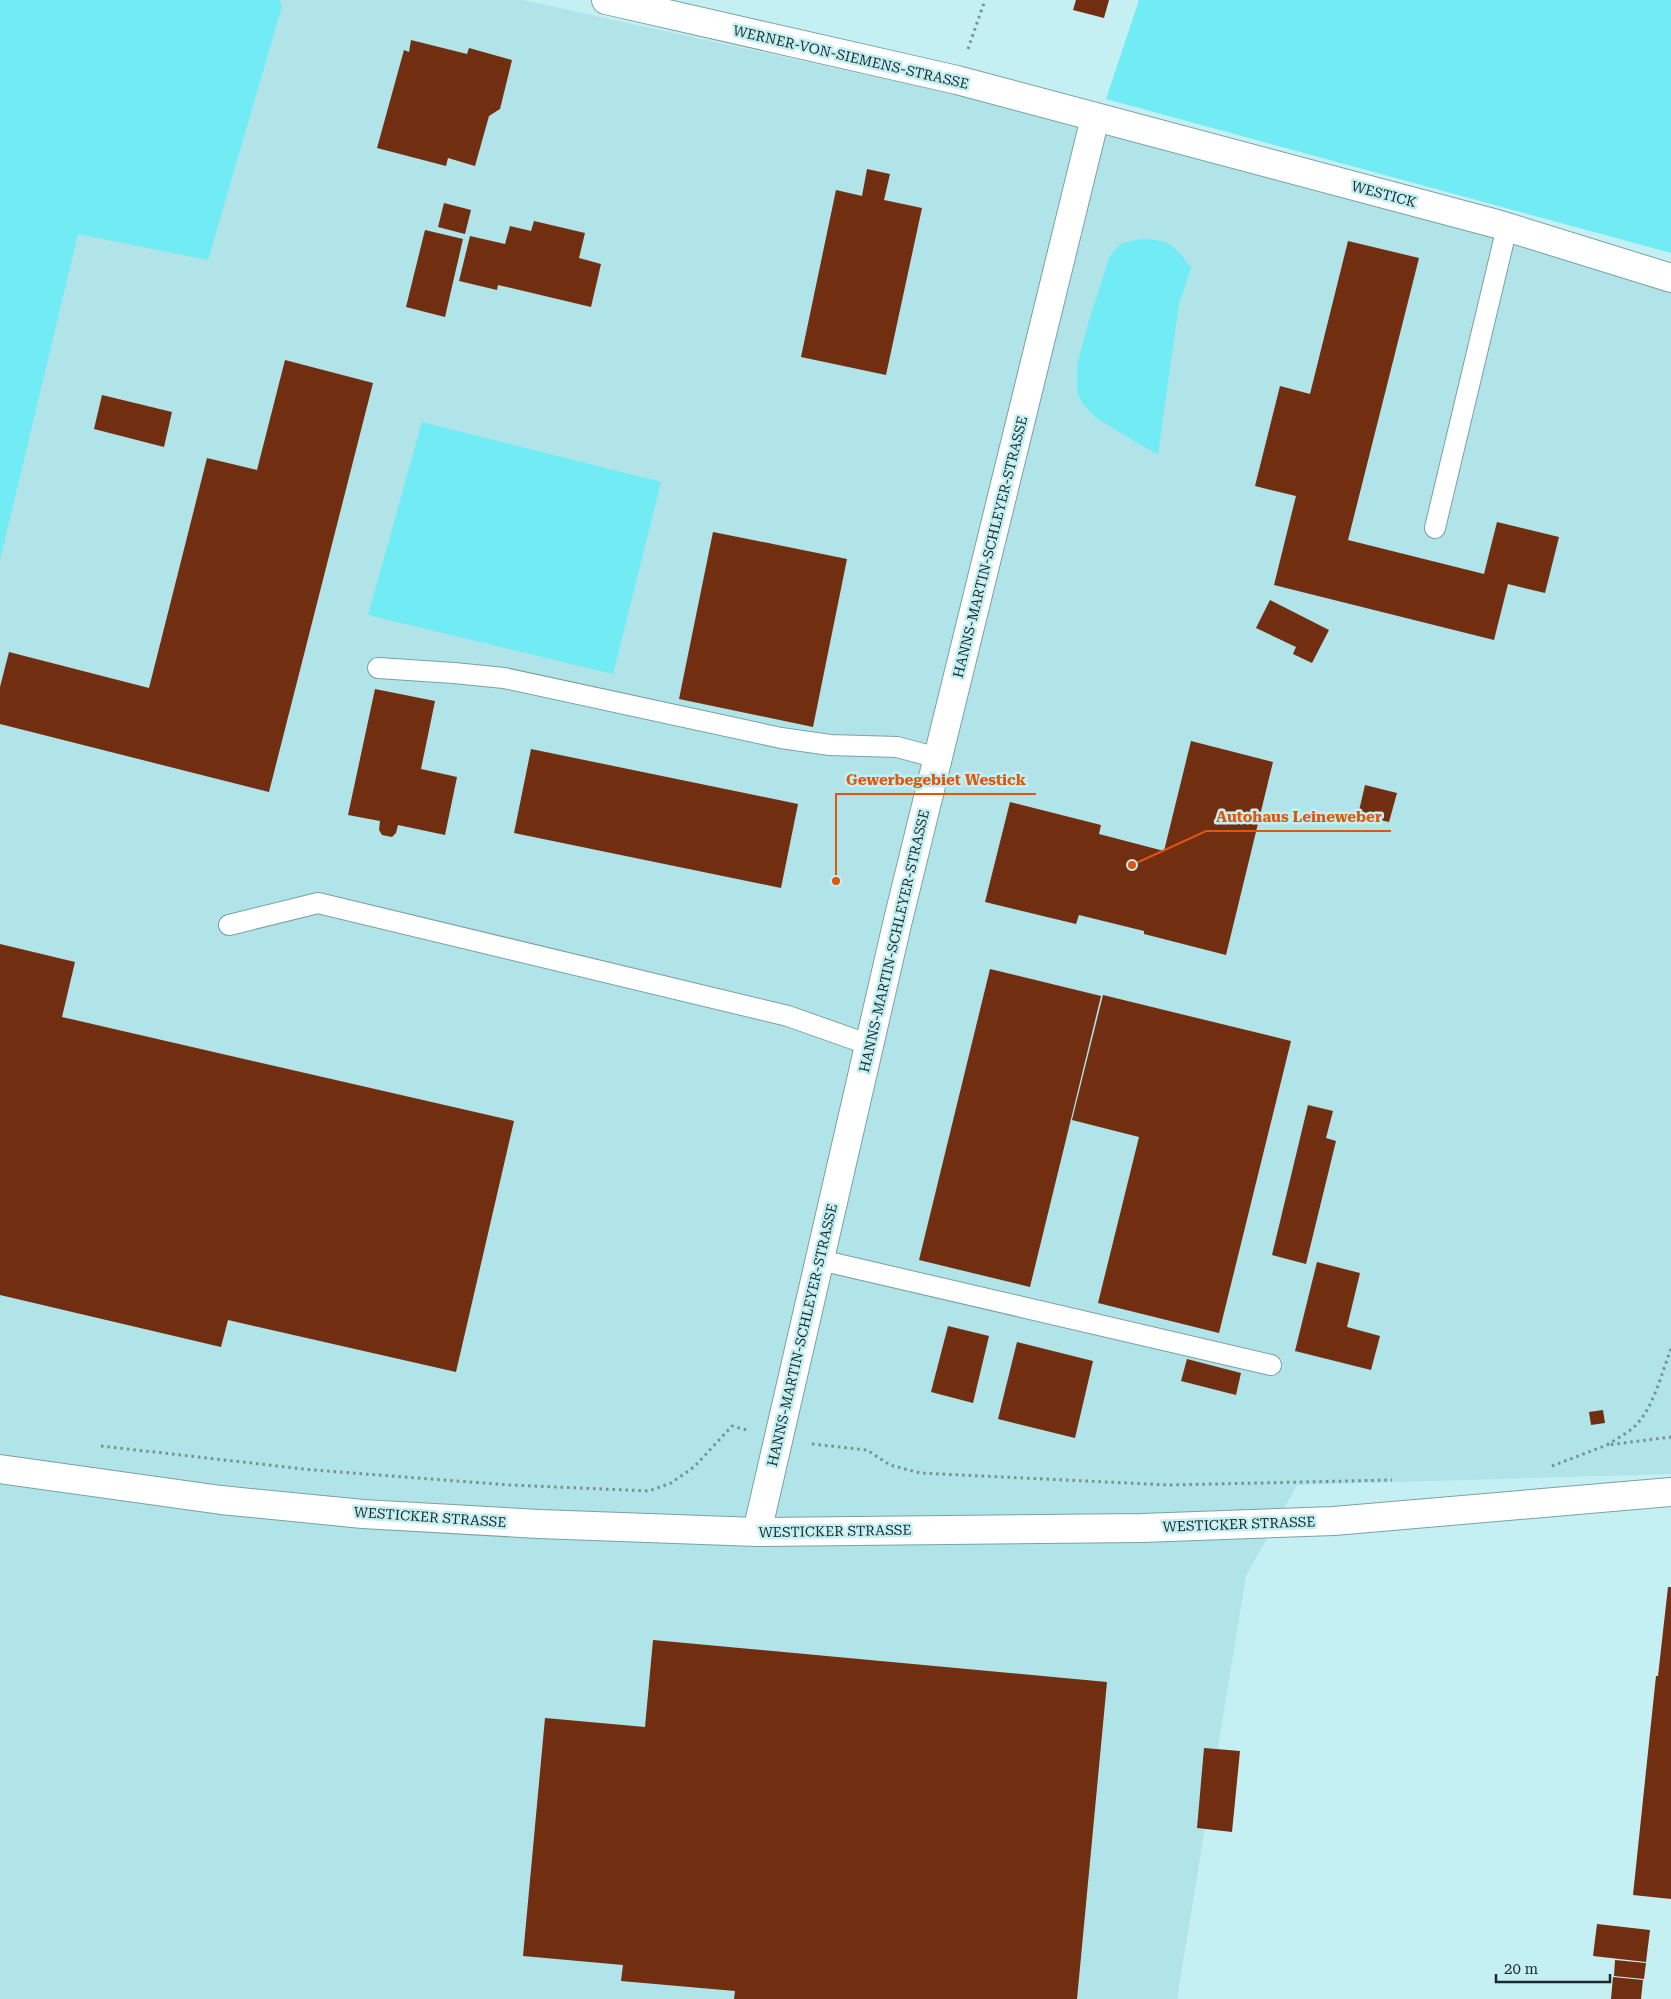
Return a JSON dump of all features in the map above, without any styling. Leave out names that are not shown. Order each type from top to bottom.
[{"type":"street","name":"WERNER-VON-SIEMENS-STRASSE","points":[[606,0],[957,80],[1095,118]]},
{"type":"street","name":"WESTICK","points":[[1095,118],[1507,227],[1671,278]]},
{"type":"street","name":"HANNS-MARTIN-SCHLEYER-STRASSE","points":[[757,1532],[938,758],[1095,118]]},
{"type":"street","name":"WESTICKER STRASSE","points":[[0,1469],[221,1500],[363,1514],[538,1524],[757,1532],[1142,1528],[1334,1521],[1671,1492]]},
{"type":"lane","points":[[1435,528],[1507,227]]},
{"type":"lane","points":[[378,668],[504,678],[781,738],[830,745],[897,747],[938,758]]},
{"type":"lane","points":[[229,925],[318,903],[788,1016],[870,1045]]},
{"type":"lane","points":[[820,1260],[1271,1365]]},
{"type":"path","points":[[957,80],[985,0]]},
{"type":"path","points":[[1671,1349],[1644,1414],[1634,1427],[1608,1445],[1671,1437]]},
{"type":"shaded area","points":[[0,0],[523,0],[948,93],[1484,226],[1671,287],[1671,1474],[1297,1485],[1246,1576],[1177,1999],[0,1999]]},
{"type":"shaded area","points":[[0,0],[279,0],[282,6],[208,260],[78,234],[0,560]]},
{"type":"shaded area","points":[[1139,0],[1671,0],[1671,253],[1106,99]]},
{"type":"shaded area","points":[[1141,239],[1165,242],[1176,249],[1191,268],[1179,304],[1158,454],[1095,417],[1082,403],[1077,391],[1077,365],[1110,256],[1122,243]]},
{"type":"shaded area","points":[[422,422],[661,482],[613,674],[368,615]]},
{"type":"building","points":[[1076,0],[1109,0],[1104,18],[1073,10]]},
{"type":"building","points":[[411,40],[467,54],[469,48],[512,60],[500,109],[489,116],[475,166],[448,158],[446,166],[377,148],[404,50],[409,52]]},
{"type":"building","points":[[867,169],[890,174],[884,200],[922,208],[886,375],[801,357],[836,190],[862,196]]},
{"type":"building","points":[[444,203],[471,210],[465,234],[438,227]]},
{"type":"building","points":[[534,221],[585,233],[579,258],[601,264],[591,307],[498,285],[497,290],[459,281],[470,236],[505,244],[510,226],[531,231]]},
{"type":"building","points":[[425,230],[463,239],[445,317],[406,307]]},
{"type":"building","points":[[1348,241],[1419,258],[1348,540],[1484,574],[1497,522],[1559,537],[1545,593],[1508,584],[1494,640],[1274,585],[1296,496],[1255,486],[1280,386],[1310,394]]},
{"type":"building","points":[[285,360],[373,383],[269,792],[0,724],[0,687],[9,652],[149,688],[207,458],[257,470]]},
{"type":"building","points":[[102,395],[172,412],[164,447],[94,429]]},
{"type":"building","points":[[713,532],[847,559],[813,727],[679,699]]},
{"type":"building","points":[[1270,600],[1329,630],[1312,663],[1293,654],[1296,647],[1256,628]]},
{"type":"building","points":[[375,689],[435,701],[421,769],[457,777],[445,835],[398,825],[396,833],[392,837],[382,835],[379,830],[380,821],[348,815]]},
{"type":"building","points":[[1191,741],[1273,762],[1226,955],[1144,934],[1144,931],[1079,915],[1076,924],[985,902],[1010,802],[1101,825],[1099,834],[1164,851]]},
{"type":"building","points":[[531,749],[798,804],[781,888],[514,833]]},
{"type":"building","points":[[1365,785],[1397,793],[1389,822],[1358,815]]},
{"type":"building","points":[[0,944],[75,962],[62,1017],[514,1121],[456,1372],[228,1320],[221,1347],[0,1295]]},
{"type":"building","points":[[990,969],[1101,996],[1030,1287],[919,1260]]},
{"type":"building","points":[[1103,995],[1291,1041],[1219,1333],[1098,1303],[1139,1137],[1072,1120]]},
{"type":"building","points":[[1308,1105],[1333,1111],[1326,1138],[1336,1141],[1306,1264],[1272,1255]]},
{"type":"building","points":[[1317,1262],[1360,1273],[1347,1327],[1380,1336],[1371,1370],[1295,1351]]},
{"type":"building","points":[[948,1326],[989,1336],[973,1403],[931,1392]]},
{"type":"building","points":[[1017,1342],[1093,1361],[1075,1438],[998,1419]]},
{"type":"building","points":[[1187,1359],[1241,1373],[1236,1395],[1181,1381]]},
{"type":"building","points":[[1603,1410],[1605,1423],[1591,1425],[1589,1412]]},
{"type":"building","points":[[1668,1587],[1671,1587],[1671,1899],[1633,1895],[1656,1676],[1658,1676]]},
{"type":"building","points":[[653,1640],[1107,1682],[1077,1999],[734,1999],[735,1991],[621,1981],[623,1965],[523,1956],[545,1718],[645,1727]]},
{"type":"building","points":[[1204,1748],[1240,1751],[1232,1832],[1197,1828]]},
{"type":"building","points":[[1597,1924],[1650,1930],[1646,1962],[1593,1956]]},
{"type":"building","points":[[1615,1960],[1646,1963],[1644,1979],[1614,1976]]},
{"type":"building","points":[[1613,1977],[1643,1980],[1641,1999],[1611,1999]]},
{"type":"place","name":"Autohaus Leineweber","points":[[1132,865]]},
{"type":"place","name":"Gewerbegebiet Westick","points":[[836,881]]}]
